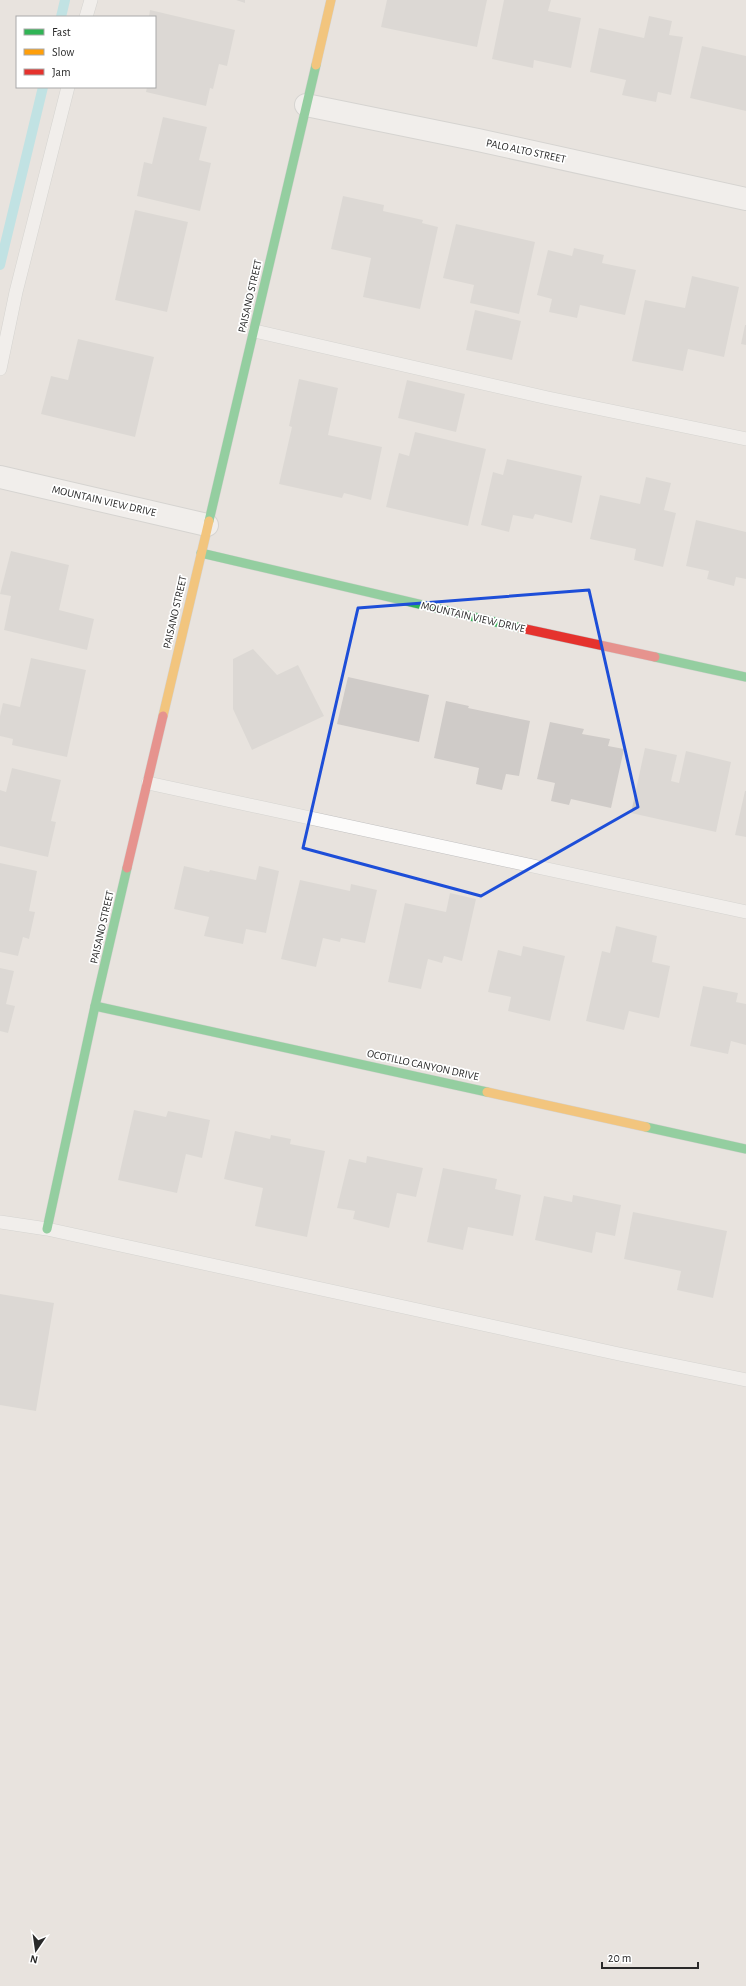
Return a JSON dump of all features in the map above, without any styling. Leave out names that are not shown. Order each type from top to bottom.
[{"type":"street","name":"PAISANO STREET","points":[[47,1229],[95,1006],[331,0]]},
{"type":"street","name":"PALO ALTO STREET","points":[[306,105],[478,140],[746,199]]},
{"type":"street","name":"MOUNTAIN VIEW DRIVE","points":[[0,477],[208,525]]},
{"type":"street","name":"MOUNTAIN VIEW DRIVE","points":[[201,553],[533,631],[746,677]]},
{"type":"street","name":"OCOTILLO CANYON DRIVE","points":[[95,1006],[746,1149]]},
{"type":"lane","points":[[86,16],[90,0]]},
{"type":"lane","points":[[0,368],[16,292],[68,88]]},
{"type":"lane","points":[[254,331],[541,396],[746,439]]},
{"type":"lane","points":[[148,783],[746,912]]},
{"type":"lane","points":[[0,1222],[47,1229],[619,1354],[746,1380]]},
{"type":"highlighted area","points":[[589,590],[638,807],[481,896],[303,848],[358,608]]},
{"type":"building","points":[[236,0],[245,0],[245,3]]},
{"type":"building","points":[[387,0],[487,0],[477,47],[381,27]]},
{"type":"building","points":[[504,0],[551,0],[548,11],[581,18],[571,68],[534,60],[533,68],[492,59]]},
{"type":"building","points":[[150,10],[235,30],[227,66],[219,64],[213,89],[210,88],[206,106],[146,92],[147,88],[156,88],[156,16],[149,16]]},
{"type":"building","points":[[649,16],[672,21],[669,35],[683,37],[671,95],[658,92],[656,102],[622,95],[626,80],[590,72],[599,28],[644,38]]},
{"type":"building","points":[[702,46],[746,56],[746,111],[690,98]]},
{"type":"building","points":[[163,117],[207,127],[199,160],[211,163],[200,211],[137,196],[144,162],[152,164]]},
{"type":"building","points":[[343,196],[384,205],[383,211],[423,220],[422,223],[438,227],[420,309],[363,297],[371,258],[331,249]]},
{"type":"building","points":[[135,210],[188,222],[167,312],[115,300]]},
{"type":"building","points":[[456,224],[535,242],[519,314],[470,303],[474,285],[443,278]]},
{"type":"building","points":[[574,248],[604,255],[602,263],[636,270],[625,315],[580,305],[577,318],[549,312],[552,299],[537,295],[548,250],[572,256]]},
{"type":"building","points":[[692,276],[739,287],[724,357],[688,349],[683,371],[632,361],[645,300],[685,308]]},
{"type":"building","points":[[475,310],[521,321],[512,360],[466,350]]},
{"type":"building","points":[[746,325],[746,345],[741,344]]},
{"type":"building","points":[[78,339],[154,357],[135,437],[41,414],[51,376],[68,380]]},
{"type":"building","points":[[299,379],[338,388],[328,435],[382,447],[371,500],[344,493],[342,498],[279,484],[292,427],[289,426]]},
{"type":"building","points":[[407,380],[465,394],[456,432],[398,418]]},
{"type":"building","points":[[415,432],[486,449],[468,526],[386,507],[399,453],[409,456]]},
{"type":"building","points":[[507,459],[582,476],[572,523],[535,514],[533,519],[513,515],[509,532],[481,525],[493,472],[503,475]]},
{"type":"building","points":[[646,477],[671,483],[664,510],[676,513],[663,567],[634,560],[636,549],[590,539],[600,495],[640,504]]},
{"type":"building","points":[[696,520],[746,532],[746,579],[736,577],[734,586],[707,579],[709,571],[686,566]]},
{"type":"building","points":[[11,551],[69,565],[59,610],[94,619],[87,650],[4,630],[11,596],[0,594]]},
{"type":"building","points":[[253,649],[277,675],[298,665],[324,716],[252,750],[233,709],[233,659]]},
{"type":"building","points":[[31,658],[86,670],[67,757],[12,745],[13,739],[0,736],[0,716],[3,703],[20,707]]},
{"type":"building","points":[[348,677],[429,695],[419,742],[337,724]]},
{"type":"building","points":[[446,701],[469,706],[468,708],[530,721],[519,776],[506,774],[502,790],[476,784],[479,768],[434,758]]},
{"type":"building","points":[[550,722],[584,729],[582,734],[610,739],[608,746],[624,749],[611,808],[571,799],[569,805],[551,801],[555,783],[537,779]]},
{"type":"building","points":[[645,748],[677,755],[671,781],[679,783],[686,751],[731,762],[716,832],[631,813]]},
{"type":"building","points":[[12,768],[61,780],[51,821],[56,822],[48,857],[0,846],[0,790],[6,792]]},
{"type":"building","points":[[746,791],[746,837],[735,835]]},
{"type":"building","points":[[0,863],[37,871],[29,911],[35,912],[29,939],[23,937],[18,956],[0,952]]},
{"type":"building","points":[[184,866],[256,880],[259,866],[279,871],[266,933],[246,929],[243,944],[204,936],[209,917],[174,909]]},
{"type":"building","points":[[300,880],[350,891],[351,884],[377,890],[365,943],[341,938],[340,942],[323,938],[316,967],[281,959]]},
{"type":"building","points":[[450,893],[476,899],[462,961],[444,956],[442,963],[428,959],[421,989],[388,982],[405,903],[446,912]]},
{"type":"building","points":[[616,926],[657,936],[652,962],[670,966],[659,1018],[629,1011],[624,1030],[586,1021],[602,951],[610,953]]},
{"type":"building","points":[[523,946],[565,956],[550,1021],[508,1011],[511,997],[488,992],[498,950],[521,956]]},
{"type":"building","points":[[0,968],[14,971],[6,1004],[15,1006],[8,1033],[0,1031]]},
{"type":"building","points":[[703,986],[738,993],[736,1002],[746,1004],[746,1045],[731,1041],[728,1054],[690,1046]]},
{"type":"building","points":[[134,1110],[166,1117],[168,1111],[210,1120],[202,1158],[186,1154],[177,1193],[118,1180]]},
{"type":"building","points":[[235,1131],[270,1139],[271,1135],[291,1139],[290,1144],[325,1151],[307,1237],[255,1226],[263,1188],[224,1179]]},
{"type":"building","points":[[367,1156],[423,1168],[416,1197],[397,1193],[389,1228],[353,1219],[355,1211],[337,1208],[349,1159],[366,1163]]},
{"type":"building","points":[[443,1168],[497,1179],[495,1189],[521,1195],[513,1236],[468,1227],[463,1250],[427,1242]]},
{"type":"building","points":[[573,1195],[621,1205],[615,1236],[596,1232],[592,1253],[535,1240],[544,1196],[572,1202]]},
{"type":"building","points":[[633,1212],[727,1231],[713,1298],[677,1290],[681,1271],[624,1259]]},
{"type":"building","points":[[0,1294],[54,1303],[36,1411],[0,1405]]},
{"type":"waterway","points":[[61,16],[65,0]]},
{"type":"waterway","points":[[0,265],[43,88]]},
{"type":"traffic: fast","points":[[209,521],[316,65]]},
{"type":"traffic: fast","points":[[201,553],[521,628]]},
{"type":"traffic: fast","points":[[655,657],[746,677]]},
{"type":"traffic: fast","points":[[47,1229],[95,1006],[127,868]]},
{"type":"traffic: fast","points":[[95,1006],[487,1092]]},
{"type":"traffic: fast","points":[[646,1127],[746,1149]]},
{"type":"traffic: slow","points":[[316,65],[331,0]]},
{"type":"traffic: slow","points":[[163,716],[209,521]]},
{"type":"traffic: slow","points":[[487,1092],[646,1127]]},
{"type":"traffic: jam","points":[[521,628],[655,657]]},
{"type":"traffic: jam","points":[[127,868],[163,716]]}]
